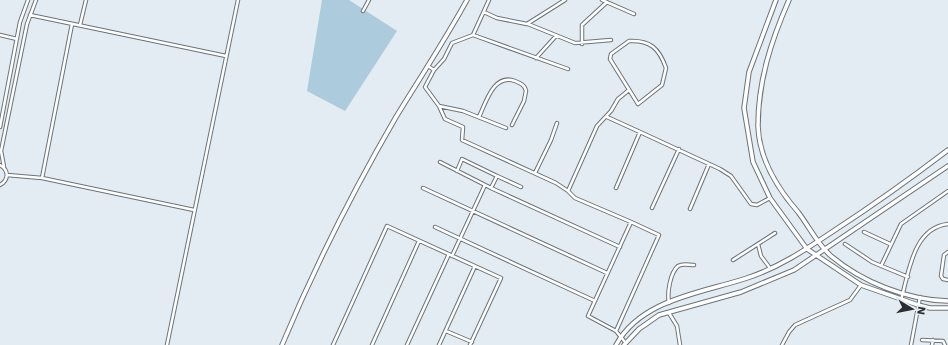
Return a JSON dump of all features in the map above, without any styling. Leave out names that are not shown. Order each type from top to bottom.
[{"type":"street","points":[[0,128],[17,39],[23,12],[28,0]]},
{"type":"street","points":[[0,185],[5,181],[7,176],[1,151],[30,15],[36,0]]},
{"type":"street","points":[[80,25],[86,0]]},
{"type":"street","points":[[167,345],[238,0]]},
{"type":"street","points":[[363,11],[369,0]]},
{"type":"street","points":[[282,345],[318,261],[343,212],[386,136],[468,0]]},
{"type":"street","points":[[489,0],[472,35],[452,43],[444,59],[434,70],[425,87],[439,106],[445,119],[463,127],[462,140],[535,173],[568,191],[575,198],[659,235],[616,331]]},
{"type":"street","points":[[527,24],[565,0]]},
{"type":"street","points":[[602,0],[634,14]]},
{"type":"street","points":[[776,0],[749,72],[744,108],[753,162],[770,198],[807,249],[861,285],[918,305],[930,308],[948,308]]},
{"type":"street","points":[[789,0],[777,28],[762,78],[758,127],[762,153],[785,198],[830,255],[865,278],[903,293],[948,301]]},
{"type":"street","points":[[582,44],[582,25],[607,2]]},
{"type":"street","points":[[484,12],[497,18],[527,24],[575,43],[582,44],[611,40]]},
{"type":"street","points":[[30,15],[226,56]]},
{"type":"street","points":[[42,178],[72,24]]},
{"type":"street","points":[[0,35],[17,39]]},
{"type":"street","points":[[472,35],[568,69]]},
{"type":"street","points":[[536,58],[556,36]]},
{"type":"street","points":[[629,41],[643,41],[654,47],[664,64],[666,72],[662,85],[638,104],[629,90],[610,61],[610,56],[629,41]]},
{"type":"street","points":[[428,66],[434,70]]},
{"type":"street","points":[[479,117],[494,87],[503,79],[507,79],[523,85],[526,91],[524,101],[512,125]]},
{"type":"street","points":[[568,191],[597,126],[607,117],[618,99],[629,90]]},
{"type":"street","points":[[439,106],[457,109],[506,128]]},
{"type":"street","points":[[607,117],[679,149],[730,176],[751,204],[757,205],[770,198]]},
{"type":"street","points":[[535,173],[551,140],[557,123]]},
{"type":"street","points":[[616,188],[640,132]]},
{"type":"street","points":[[652,208],[679,149]]},
{"type":"street","points":[[616,345],[621,336],[648,311],[703,290],[748,278],[807,249],[909,179],[948,150]]},
{"type":"street","points":[[457,171],[462,159],[521,187]]},
{"type":"street","points":[[440,162],[484,185],[620,247]]},
{"type":"street","points":[[690,209],[709,164]]},
{"type":"street","points":[[0,165],[4,167]]},
{"type":"street","points":[[631,222],[588,316],[616,331],[621,336],[625,344],[639,329],[654,319],[669,313],[741,292],[794,270],[948,166]]},
{"type":"street","points":[[7,176],[42,178],[194,210]]},
{"type":"street","points":[[491,188],[497,176]]},
{"type":"street","points":[[407,345],[450,255],[460,238],[484,185]]},
{"type":"street","points":[[423,188],[607,273]]},
{"type":"street","points":[[881,266],[898,227],[904,220],[948,191]]},
{"type":"street","points":[[901,300],[916,248],[922,238],[935,228],[948,224]]},
{"type":"street","points":[[332,345],[387,226],[501,278],[471,344],[446,331]]},
{"type":"street","points":[[435,226],[595,301]]},
{"type":"street","points":[[864,232],[890,244]]},
{"type":"street","points":[[734,260],[775,233]]},
{"type":"street","points":[[372,345],[419,241]]},
{"type":"street","points":[[758,244],[760,256],[770,268]]},
{"type":"street","points":[[846,244],[881,266],[908,277]]},
{"type":"street","points":[[948,252],[944,255],[941,276],[943,279],[948,280]]},
{"type":"street","points":[[669,303],[667,292],[675,271],[679,266],[684,264],[694,265]]},
{"type":"street","points":[[439,345],[475,266]]},
{"type":"street","points":[[782,345],[789,332],[795,325],[850,300],[861,285]]},
{"type":"street","points":[[911,345],[920,297]]},
{"type":"street","points":[[669,313],[677,326],[680,345]]},
{"type":"street","points":[[922,340],[943,341],[945,345]]},
{"type":"street","points":[[932,345],[933,340]]},
{"type":"shaded area","points":[[322,0],[349,0],[397,31],[345,111],[307,91]]}]
